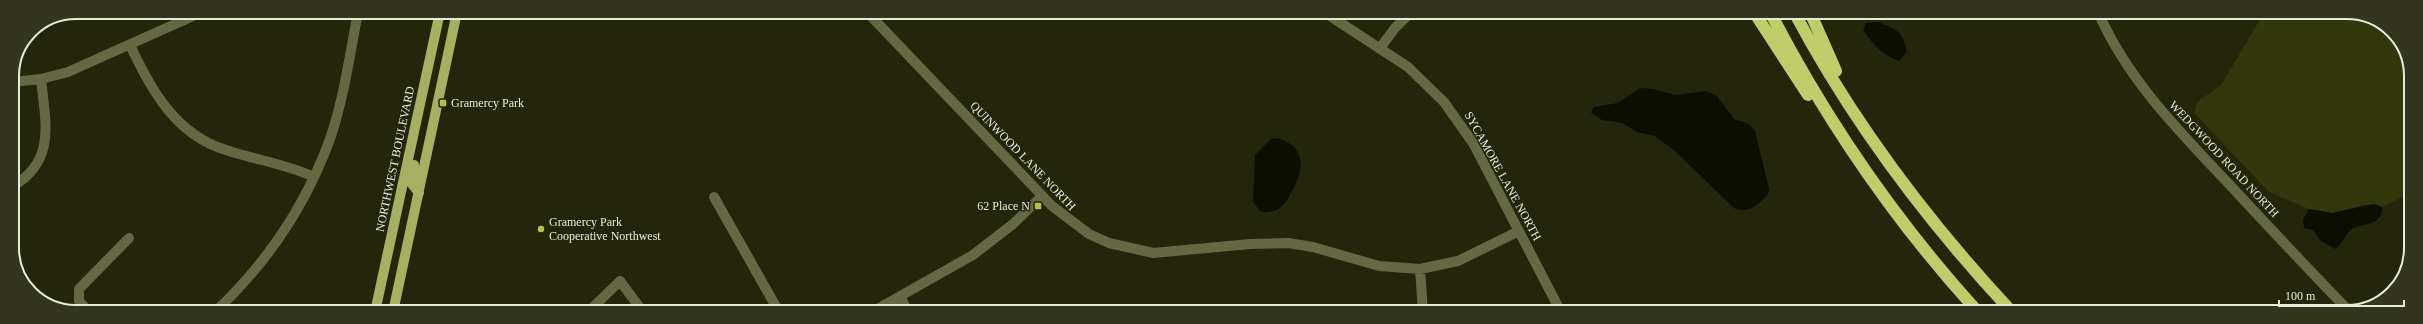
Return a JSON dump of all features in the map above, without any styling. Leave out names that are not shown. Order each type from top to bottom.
[{"type":"highway","points":[[1759,19],[1835,137],[1898,214]]},
{"type":"highway","points":[[1774,19],[1809,83],[1847,143],[1930,256],[1972,305]]},
{"type":"highway","points":[[1798,19],[1853,111],[1905,184],[1963,256],[2006,305]]},
{"type":"highway","points":[[1813,19],[1853,111]]},
{"type":"main road","name":"NORTHWEST BOULEVARD","points":[[377,305],[439,19]]},
{"type":"main road","points":[[395,305],[456,19]]},
{"type":"main road","points":[[419,193],[413,188],[411,179],[436,61],[434,41]]},
{"type":"street","points":[[19,81],[41,79],[68,72],[187,19]]},
{"type":"street","points":[[222,305],[252,274],[276,243],[297,210],[314,177],[330,139],[341,98],[355,19]]},
{"type":"street","name":"QUINWOOD LANE NORTH","points":[[874,19],[1042,196],[1067,220],[1089,234],[1109,243],[1148,252],[1250,244],[1288,243],[1313,247],[1379,266],[1420,269],[1458,261],[1519,231]]},
{"type":"street","name":"SYCAMORE LANE NORTH","points":[[1335,19],[1408,67],[1427,83],[1460,122],[1557,305]]},
{"type":"street","points":[[1380,48],[1394,28],[1404,19]]},
{"type":"street","name":"WEDGWOOD ROAD NORTH","points":[[2102,19],[2125,62],[2146,93],[2175,126],[2343,305]]},
{"type":"street","points":[[130,45],[144,75],[160,101],[175,118],[203,140],[224,150],[281,164],[314,177]]},
{"type":"street","points":[[19,181],[35,169],[45,144],[46,130],[41,79]]},
{"type":"street","points":[[884,305],[973,255],[1013,224],[1042,196]]},
{"type":"street","points":[[714,197],[774,305]]},
{"type":"street","points":[[83,305],[80,301],[79,289],[129,238]]},
{"type":"street","points":[[1420,269],[1423,305]]},
{"type":"street","points":[[595,305],[620,281],[638,305]]},
{"type":"street","points":[[900,296],[904,305]]},
{"type":"green space","points":[[2260,19],[2354,19],[2372,25],[2382,31],[2392,41],[2398,51],[2403,65],[2404,198],[2382,207],[2374,204],[2363,205],[2332,213],[2309,209],[2269,192],[2194,113],[2197,102],[2221,85]]},
{"type":"shaded area","points":[[1878,22],[1895,29],[1901,35],[1907,52],[1899,61],[1888,56],[1878,48],[1863,30],[1866,23]]},
{"type":"shaded area","points":[[1640,88],[1654,89],[1675,95],[1706,91],[1717,96],[1734,119],[1749,124],[1755,131],[1769,189],[1768,194],[1757,205],[1749,209],[1739,210],[1734,208],[1675,151],[1655,136],[1637,132],[1622,123],[1602,120],[1591,113],[1594,107],[1618,103]]},
{"type":"shaded area","points":[[1278,138],[1287,142],[1298,152],[1301,165],[1300,173],[1288,199],[1279,209],[1269,212],[1261,212],[1253,202],[1255,155],[1271,139]]},
{"type":"shaded area","points":[[2374,204],[2382,207],[2379,218],[2376,221],[2351,230],[2340,245],[2335,249],[2320,240],[2313,230],[2304,228],[2303,220],[2309,209],[2332,213]]},
{"type":"place","name":"Gramercy Park","points":[[443,103]]},
{"type":"place","name":"62 Place N","points":[[1038,206]]},
{"type":"place","name":"Gramercy Park Cooperative Northwest","points":[[541,229]]}]
